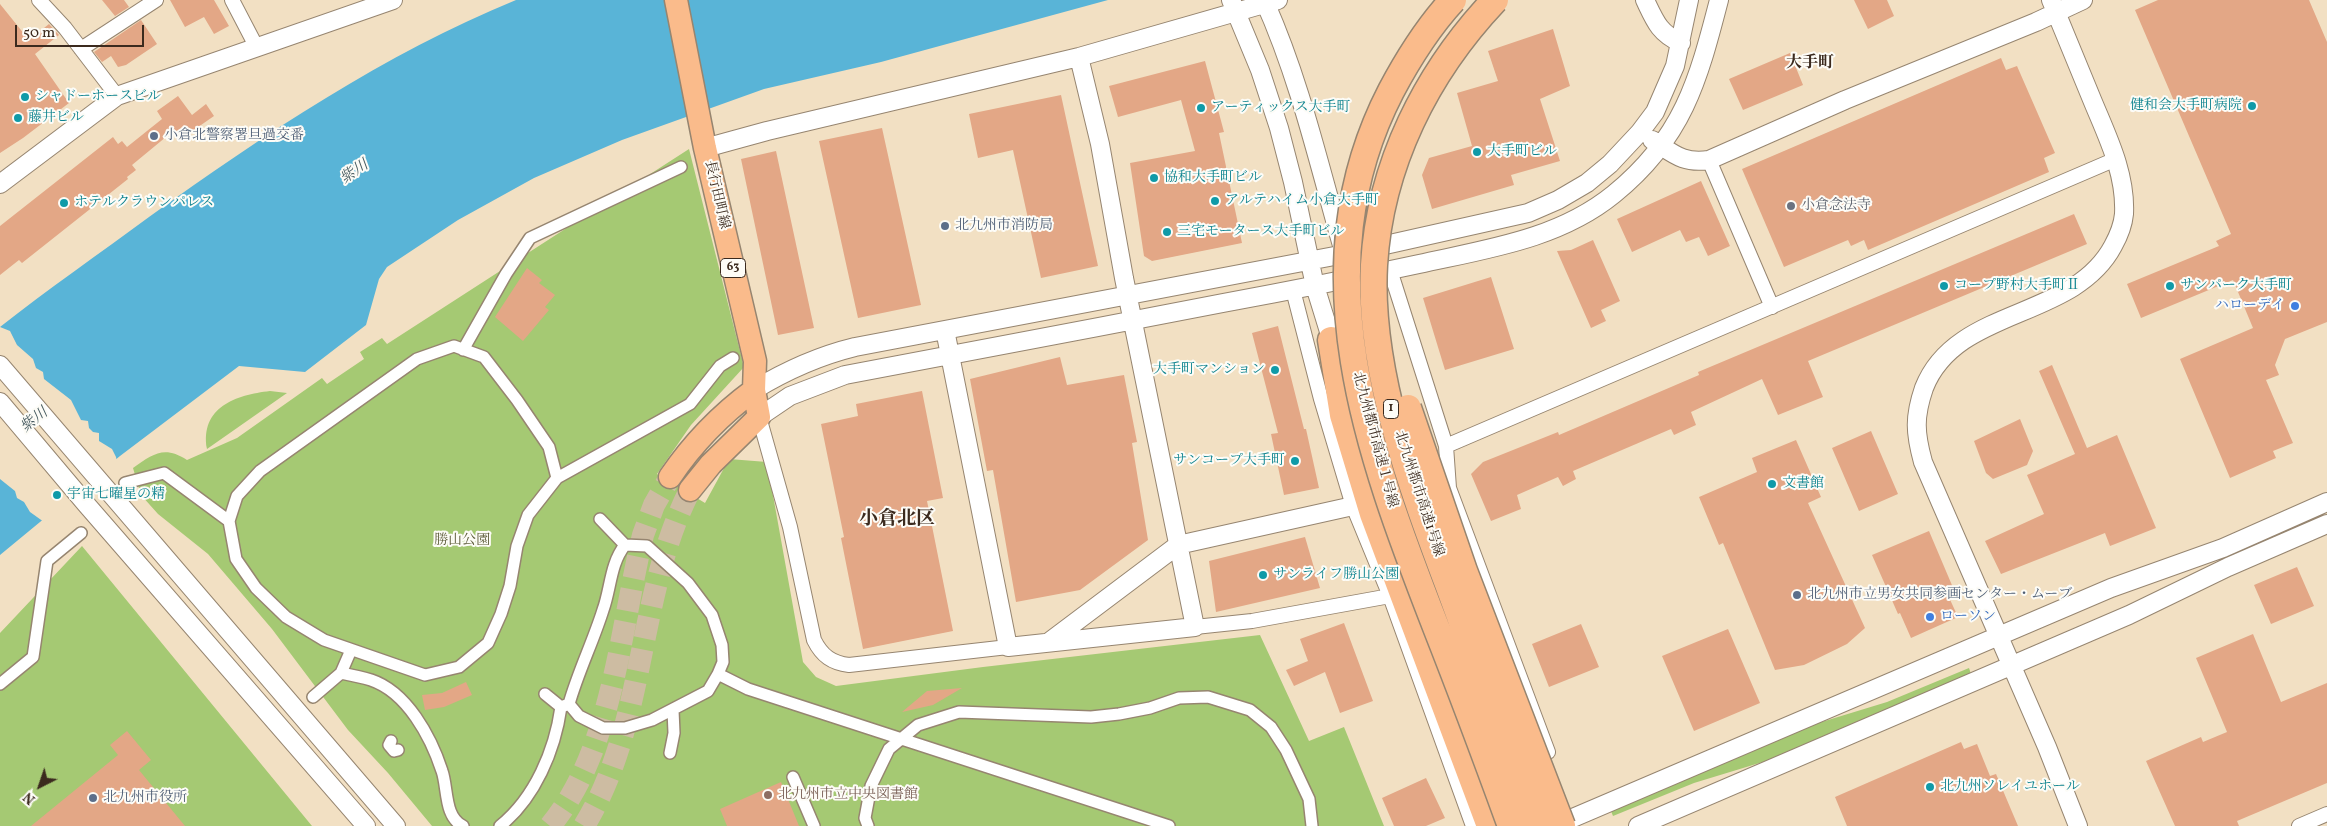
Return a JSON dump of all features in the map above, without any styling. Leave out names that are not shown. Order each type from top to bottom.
[{"type":"highway","name":"北九州都市高速１号線","points":[[1453,0],[1424,36],[1402,70],[1380,114],[1362,163],[1351,211],[1346,262],[1346,312],[1364,414],[1396,524],[1512,826]]},
{"type":"highway","name":"北九州都市高速1号線","points":[[1495,0],[1462,38],[1442,66],[1418,106],[1398,152],[1389,181],[1377,238],[1374,268],[1376,316],[1386,384],[1408,471],[1537,826]]},
{"type":"highway","points":[[1367,322],[1408,408],[1464,571],[1567,822]]},
{"type":"highway","points":[[1331,340],[1343,415],[1373,514],[1490,826]]},
{"type":"main road","name":"長行田町線","points":[[676,0],[705,148],[754,356],[754,390],[759,417]]},
{"type":"main road","points":[[670,478],[686,453],[706,431],[754,390]]},
{"type":"main road","points":[[690,490],[710,464],[759,417]]},
{"type":"street","points":[[39,0],[65,28],[117,96]]},
{"type":"street","points":[[81,49],[156,0]]},
{"type":"street","points":[[232,0],[257,48]]},
{"type":"street","points":[[0,184],[117,96],[257,48],[350,8],[393,0]]},
{"type":"street","points":[[1645,0],[1660,28],[1668,36],[1681,43]]},
{"type":"street","points":[[754,390],[783,372],[823,355],[1309,259],[1345,254],[1528,213],[1558,200],[1587,183],[1610,164],[1640,132],[1655,112],[1675,66],[1689,0]]},
{"type":"street","points":[[1390,596],[1252,621],[1049,642],[849,666],[828,658],[818,648],[814,640],[790,528],[759,417],[790,396],[845,375],[1354,278],[1522,241],[1561,226],[1589,212],[1614,194],[1639,172],[1662,146],[1690,99],[1719,0]]},
{"type":"street","points":[[1640,132],[1685,160],[1696,162],[1709,160],[2054,6],[2083,0]]},
{"type":"street","points":[[705,148],[767,130],[1079,56],[1233,7],[1269,1],[1309,123],[1345,254],[1367,322],[1433,511],[1552,826],[1567,822],[2111,588],[2223,548],[2327,502]]},
{"type":"street","points":[[2054,6],[2116,158],[2124,187],[2124,216],[2117,238],[2106,258],[2091,276],[2067,292],[1968,337],[1938,365],[1928,380],[1917,410],[1916,425],[1924,462],[2047,747],[2078,826]]},
{"type":"street","points":[[1233,7],[1260,70],[1279,128],[1315,286],[1382,505],[1497,826]]},
{"type":"street","points":[[1079,56],[1104,163],[1132,320],[1195,627]]},
{"type":"street","points":[[1446,446],[2116,158]]},
{"type":"street","points":[[1709,160],[1772,307]]},
{"type":"street","points":[[463,350],[506,274],[530,238],[681,167]]},
{"type":"street","points":[[1390,270],[1446,446],[1449,488],[1567,822]]},
{"type":"street","points":[[1293,290],[1321,400],[1353,506],[1390,596],[1473,826]]},
{"type":"street","points":[[946,330],[1008,648]]},
{"type":"street","points":[[574,482],[562,475],[549,447],[518,400],[484,357],[454,346],[417,359],[260,471],[237,496],[230,521],[236,559],[256,588],[286,617],[324,640],[425,676],[459,667],[488,643],[501,614],[510,586],[517,546],[528,515],[562,475],[690,404],[720,366],[733,358]]},
{"type":"street","points":[[0,365],[396,826]]},
{"type":"street","points":[[0,402],[86,504],[366,826]]},
{"type":"street","points":[[125,483],[164,474],[230,521]]},
{"type":"street","points":[[1049,642],[1178,545],[1353,506]]},
{"type":"street","points":[[545,694],[579,716],[603,728],[625,728],[652,720],[708,691],[723,662],[722,645],[712,615],[688,583],[648,546],[625,545],[600,519]]},
{"type":"street","points":[[1638,826],[2129,615],[2228,567],[2327,524]]},
{"type":"street","points":[[0,684],[33,657],[47,561],[81,533]]},
{"type":"street","points":[[500,826],[513,816],[549,757],[565,706],[595,635],[619,554],[625,545]]},
{"type":"street","points":[[313,696],[341,673],[351,650]]},
{"type":"street","points":[[341,673],[373,680],[401,700],[418,718],[442,772],[450,812],[459,824],[463,826]]},
{"type":"street","points":[[718,674],[748,689],[1169,826]]},
{"type":"street","points":[[868,826],[865,818],[871,786],[888,749],[918,725],[959,712],[1091,716],[1118,714],[1150,708],[1179,698],[1208,697],[1250,710],[1271,727],[1286,750],[1309,799],[1312,826]]},
{"type":"street","points":[[670,753],[674,733],[673,710]]},
{"type":"street","points":[[794,777],[814,826]]},
{"type":"street","points":[[2300,826],[2327,814]]},
{"type":"green space","name":"勝山公園","points":[[689,149],[744,367],[691,425],[657,474],[705,503],[729,459],[767,462],[803,662],[816,677],[836,686],[1260,635],[1309,741],[1344,727],[1384,826],[432,826],[388,773],[348,730],[272,629],[208,554],[158,514],[141,495],[133,468],[153,455],[165,452],[179,455],[187,460],[237,438],[322,378],[327,384],[364,359],[360,352],[382,338],[387,344]]},
{"type":"green space","points":[[270,391],[287,393],[207,449],[206,435],[209,423],[215,413],[233,400]]},
{"type":"green space","points":[[82,546],[312,826],[0,826],[0,633]]},
{"type":"green space","points":[[1969,668],[1971,674],[1766,761],[1694,783],[1613,816],[1611,811],[1815,724],[1887,702]]},
{"type":"water","name":"紫川","points":[[516,0],[1108,0],[881,62],[764,89],[622,140],[534,178],[458,220],[387,267],[379,279],[366,325],[305,372],[239,366],[120,456],[0,555],[0,327],[149,217],[281,126],[419,45],[467,21]]},
{"type":"pier","points":[[0,327],[10,331],[17,345],[33,359],[36,368],[43,372],[44,379],[71,400],[81,420],[88,421],[89,428],[93,432],[99,433],[99,441],[112,449],[116,457],[117,462],[44,522],[30,512],[24,502],[17,498],[15,491],[0,479]]},
{"type":"building","points":[[102,0],[124,0],[129,7],[115,16]]},
{"type":"building","points":[[170,0],[214,0],[229,26],[214,34],[204,17],[185,27]]},
{"type":"building","points":[[1854,0],[1887,0],[1894,16],[1868,29]]},
{"type":"building","points":[[2158,0],[2309,0],[2327,42],[2327,322],[2285,339],[2275,365],[2279,375],[2266,380],[2293,443],[2273,451],[2276,458],[2230,478],[2180,359],[2253,328],[2233,280],[2141,318],[2127,284],[2219,246],[2216,241],[2231,234],[2135,10]]},
{"type":"building","points":[[0,4],[29,40],[49,24],[59,35],[35,54],[69,103],[0,153]]},
{"type":"building","points":[[141,20],[157,44],[126,65],[118,67],[111,56],[102,62],[94,52]]},
{"type":"building","points":[[1553,29],[1570,86],[1540,99],[1560,161],[1511,175],[1514,185],[1432,209],[1422,175],[1429,158],[1472,146],[1457,93],[1498,81],[1488,51]]},
{"type":"building","points":[[1790,53],[1803,85],[1743,110],[1729,79]]},
{"type":"building","points":[[2001,58],[2006,70],[2017,66],[2055,153],[2044,158],[2049,172],[1868,250],[1864,240],[1851,246],[1848,240],[1784,267],[1742,169]]},
{"type":"building","points":[[1205,61],[1224,132],[1219,133],[1242,243],[1152,261],[1144,256],[1130,163],[1195,151],[1181,100],[1118,117],[1109,86]]},
{"type":"building","points":[[1061,95],[1098,266],[1041,278],[1013,150],[978,158],[969,114]]},
{"type":"building","name":"ホテルクラウンパレス","points":[[178,96],[192,115],[206,104],[214,116],[178,141],[172,132],[132,165],[136,170],[127,177],[128,179],[22,263],[19,260],[0,275],[0,226],[113,137],[118,144],[122,141],[127,147],[162,119],[157,111]]},
{"type":"building","points":[[882,128],[921,305],[858,318],[819,141]]},
{"type":"building","points":[[776,151],[814,328],[778,335],[741,159]]},
{"type":"building","points":[[1701,181],[1730,246],[1708,256],[1699,237],[1686,242],[1680,230],[1632,252],[1617,219]]},
{"type":"building","points":[[2074,214],[2087,244],[1808,361],[1823,397],[1778,415],[1762,379],[1691,412],[1696,425],[1674,435],[1671,429],[1573,471],[1576,479],[1563,486],[1558,477],[1517,495],[1521,509],[1491,521],[1471,474],[1483,462],[1558,432],[1559,435],[1699,375],[1698,372]]},
{"type":"building","points":[[1593,240],[1620,301],[1601,310],[1606,321],[1591,328],[1557,251],[1571,250]]},
{"type":"building","points":[[527,268],[542,280],[539,283],[555,295],[545,307],[549,310],[523,341],[495,317]]},
{"type":"building","points":[[1491,277],[1514,349],[1445,370],[1423,298]]},
{"type":"building","points":[[1278,326],[1304,429],[1306,429],[1319,488],[1284,495],[1271,434],[1278,433],[1252,333]]},
{"type":"building","points":[[1060,357],[1067,385],[1124,375],[1137,442],[1132,443],[1148,540],[1080,590],[1016,602],[993,470],[987,471],[970,379]]},
{"type":"building","points":[[2052,365],[2087,448],[2117,435],[2156,528],[2110,546],[2105,533],[2001,574],[1985,541],[2044,514],[2027,475],[2075,454],[2039,371]]},
{"type":"building","points":[[922,391],[943,498],[927,501],[953,631],[863,649],[841,538],[844,537],[821,424],[858,416],[856,404]]},
{"type":"building","points":[[2020,419],[2033,451],[2027,465],[1993,479],[1986,473],[1974,441]]},
{"type":"building","points":[[1871,431],[1898,494],[1859,511],[1832,448]]},
{"type":"building","points":[[1796,440],[1821,497],[1808,503],[1865,628],[1847,644],[1804,665],[1775,670],[1723,543],[1719,545],[1699,497],[1757,472],[1752,458]]},
{"type":"building","points":[[1929,531],[1954,590],[1947,593],[1958,617],[1911,638],[1900,613],[1898,614],[1872,555]]},
{"type":"building","name":"サンライフ勝山公園","points":[[1305,537],[1320,588],[1216,612],[1209,561]]},
{"type":"building","points":[[2297,567],[2314,606],[2271,624],[2254,585]]},
{"type":"building","points":[[1344,623],[1373,701],[1340,713],[1325,672],[1294,686],[1286,670],[1308,661],[1300,639]]},
{"type":"building","points":[[1581,624],[1599,667],[1549,687],[1532,644]]},
{"type":"building","points":[[1728,629],[1760,703],[1694,731],[1662,656]]},
{"type":"building","points":[[2253,634],[2281,702],[2327,683],[2327,783],[2237,821],[2239,826],[2175,826],[2146,761],[2201,737],[2203,742],[2227,732],[2196,658]]},
{"type":"building","points":[[466,682],[472,695],[444,707],[425,710],[422,695],[442,693]]},
{"type":"building","points":[[962,688],[933,705],[902,712],[927,691]]},
{"type":"building","points":[[127,731],[151,760],[139,770],[185,826],[31,826],[118,755],[110,745]]},
{"type":"building","name":"北九州ソレイユホール","points":[[1961,742],[1964,749],[1977,744],[1990,776],[1996,774],[2018,826],[1847,826],[1835,797]]},
{"type":"building","points":[[1426,778],[1445,818],[1426,826],[1394,826],[1382,798]]},
{"type":"building","name":"北九州市立中央図書館","points":[[781,782],[799,826],[727,826],[720,809]]},
{"type":"tunnel","points":[[550,826],[571,796],[588,762],[601,725],[612,687],[643,535],[654,505],[670,477]]},
{"type":"tunnel","points":[[584,826],[604,786],[620,745],[660,573],[673,531],[690,490]]},
{"type":"place","name":"シャドーホースビル","points":[[25,97]]},
{"type":"place","name":"健和会大手町病院","points":[[2252,106]]},
{"type":"place","name":"アーティックス大手町","points":[[1201,108]]},
{"type":"place","name":"藤井ビル","points":[[18,118]]},
{"type":"place","name":"小倉北警察署旦過交番","points":[[154,136]]},
{"type":"place","name":"大手町ビル","points":[[1477,152]]},
{"type":"place","name":"協和大手町ビル","points":[[1154,178]]},
{"type":"place","name":"アルテハイム小倉大手町","points":[[1215,201]]},
{"type":"place","name":"ホテルクラウンパレス","points":[[64,203]]},
{"type":"place","name":"小倉念法寺","points":[[1791,206]]},
{"type":"place","name":"北九州市消防局","points":[[945,226]]},
{"type":"place","name":"三宅モータース大手町ビル","points":[[1167,232]]},
{"type":"place","name":"コープ野村大手町Ⅱ","points":[[1944,286]]},
{"type":"place","name":"サンパーク大手町","points":[[2170,286]]},
{"type":"place","name":"ハローデイ","points":[[2295,306]]},
{"type":"place","name":"大手町マンション","points":[[1275,370]]},
{"type":"place","name":"サンコープ大手町","points":[[1295,461]]},
{"type":"place","name":"文書館","points":[[1772,484]]},
{"type":"place","name":"宇宙七曜星の精","points":[[57,495]]},
{"type":"place","name":"サンライフ勝山公園","points":[[1263,575]]},
{"type":"place","name":"北九州市立男女共同参画センター・ムーブ","points":[[1797,595]]},
{"type":"place","name":"ローソン","points":[[1930,617]]},
{"type":"place","name":"北九州ソレイユホール","points":[[1930,787]]},
{"type":"place","name":"北九州市立中央図書館","points":[[768,795]]},
{"type":"place","name":"北九州市役所","points":[[93,798]]},
{"type":"district","name":"大手町","points":[[1810,64]]},
{"type":"district","name":"小倉北区","points":[[897,521]]}]
